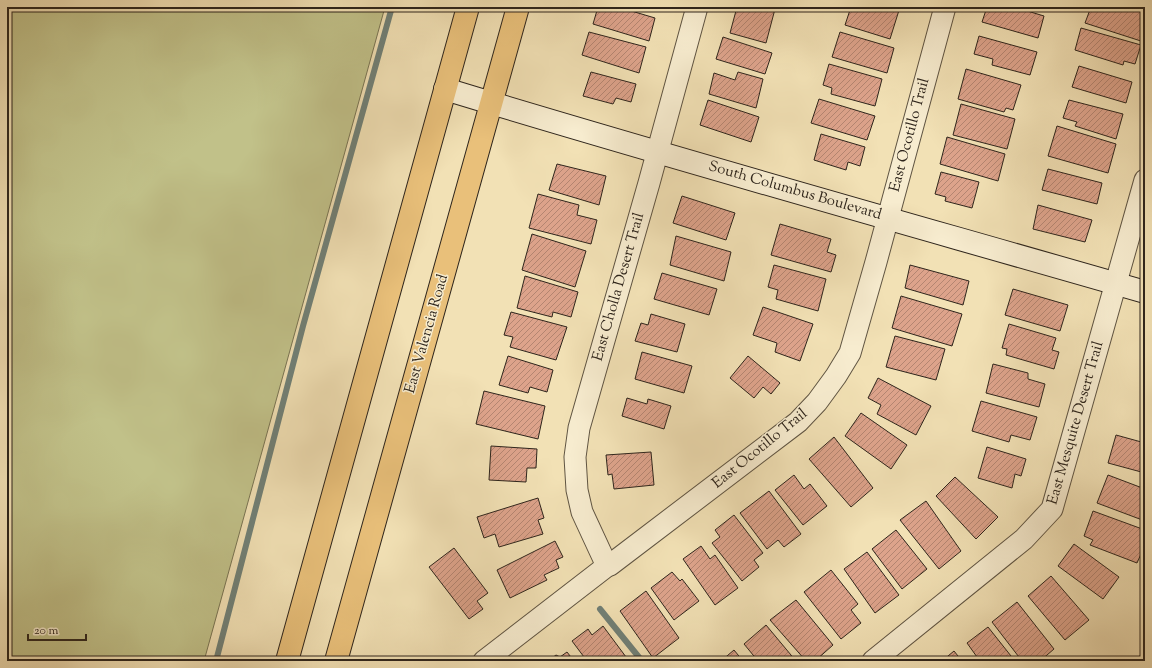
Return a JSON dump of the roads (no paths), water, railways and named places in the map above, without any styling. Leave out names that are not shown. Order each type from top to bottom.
[{"type":"main road","points":[[288,661],[468,7]]},
{"type":"main road","name":"East Valencia Road","points":[[336,661],[518,7]]},
{"type":"street","name":"East Cholla Desert Trail","points":[[608,566],[582,512],[577,490],[575,457],[579,428],[697,7]]},
{"type":"street","name":"East Ocotillo Trail","points":[[484,661],[798,422],[817,402],[836,376],[850,353],[945,7]]},
{"type":"street","name":"South Columbus Boulevard","points":[[446,89],[657,152],[1145,292]]},
{"type":"street","name":"East Mesquite Desert Trail","points":[[873,661],[1024,539],[1052,509],[1145,180]]},
{"type":"waterway","points":[[216,661],[303,326],[392,7]]},
{"type":"waterway","points":[[600,609],[642,661]]},
{"type":"waterway","points":[[1139,661],[1145,653]]}]
